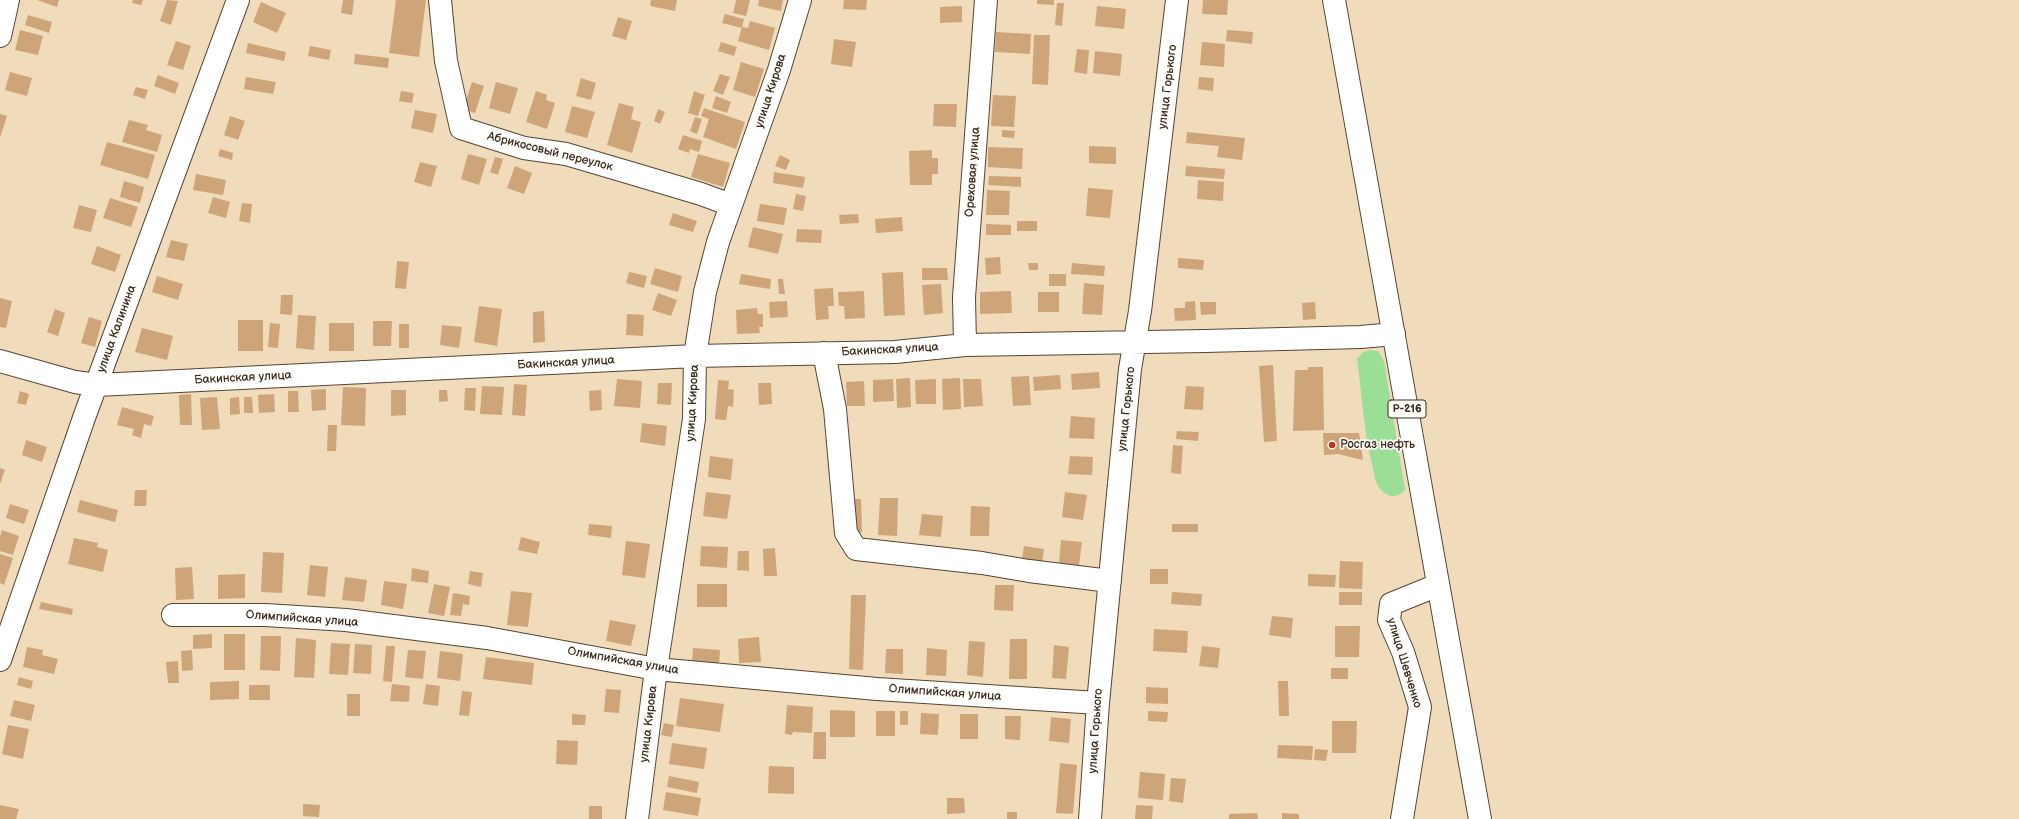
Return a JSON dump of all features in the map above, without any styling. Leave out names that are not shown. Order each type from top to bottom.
[{"type":"main road","points":[[0,36],[8,0]]},
{"type":"main road","name":"улица Калинина","points":[[0,660],[97,385],[238,0]]},
{"type":"main road","name":"улица Кирова","points":[[637,819],[656,669],[694,419],[695,356],[704,292],[731,205],[779,70],[800,0]]},
{"type":"main road","name":"Ореховая улица","points":[[965,345],[964,297],[986,0]]},
{"type":"main road","name":"улица Горького","points":[[1090,819],[1098,703],[1130,369],[1135,342],[1177,0]]},
{"type":"main road","name":"Р-216","points":[[1334,0],[1480,819]]},
{"type":"main road","name":"Абрикосовый переулок","points":[[440,5],[446,61],[461,128],[524,148],[566,154],[701,194],[731,205]]},
{"type":"main road","name":"Бакинская улица","points":[[0,361],[75,382],[97,385],[695,356],[895,352],[965,345],[1361,337],[1394,334]]},
{"type":"main road","points":[[824,353],[835,409],[846,533],[856,549],[982,563],[1029,571],[1110,581]]},
{"type":"main road","name":"улица Шевченко","points":[[1402,819],[1420,707],[1403,652],[1389,620],[1389,612],[1391,604],[1438,585]]},
{"type":"main road","name":"Олимпийская улица","points":[[172,615],[265,615],[346,620],[487,638],[656,669],[876,689],[1098,703]]},
{"type":"green space","points":[[1370,350],[1378,351],[1384,361],[1405,490],[1395,496],[1384,493],[1377,484],[1367,441],[1357,359],[1363,352]]},
{"type":"building","points":[[37,0],[59,0],[57,7]]},
{"type":"building","points":[[133,0],[143,0],[141,5],[132,3]]},
{"type":"building","points":[[167,0],[178,1],[171,25],[160,21]]},
{"type":"building","points":[[343,0],[354,0],[352,15],[341,13]]},
{"type":"building","points":[[396,0],[426,0],[419,57],[389,53]]},
{"type":"building","points":[[651,0],[677,0],[675,11],[650,6]]},
{"type":"building","points":[[736,0],[750,0],[746,16],[733,13]]},
{"type":"building","points":[[759,0],[783,0],[781,11],[758,6]]},
{"type":"building","points":[[844,0],[867,0],[866,10],[843,9]]},
{"type":"building","points":[[1037,0],[1054,0],[1054,5],[1037,4]]},
{"type":"building","points":[[1203,0],[1228,0],[1227,15],[1202,14]]},
{"type":"building","points":[[261,2],[286,13],[277,33],[253,22]]},
{"type":"building","points":[[1057,3],[1064,3],[1062,26],[1055,25]]},
{"type":"building","points":[[962,6],[962,22],[940,23],[940,7]]},
{"type":"building","points":[[1097,6],[1126,9],[1124,29],[1095,26]]},
{"type":"building","points":[[725,14],[744,19],[742,28],[722,23]]},
{"type":"building","points":[[28,15],[52,22],[49,33],[25,25]]},
{"type":"building","points":[[618,17],[632,21],[626,40],[612,36]]},
{"type":"building","points":[[750,21],[775,28],[769,50],[738,41],[742,27],[748,28]]},
{"type":"building","points":[[20,30],[43,36],[38,55],[15,50]]},
{"type":"building","points":[[1227,30],[1253,32],[1252,44],[1226,41]]},
{"type":"building","points":[[996,32],[1031,34],[1030,54],[995,52]]},
{"type":"building","points":[[1034,35],[1050,35],[1048,85],[1032,84]]},
{"type":"building","points":[[834,39],[856,42],[852,67],[831,64]]},
{"type":"building","points":[[176,41],[191,46],[183,70],[167,65]]},
{"type":"building","points":[[721,42],[737,47],[734,56],[718,51]]},
{"type":"building","points":[[1202,42],[1225,44],[1224,67],[1200,65]]},
{"type":"building","points":[[248,43],[286,52],[284,61],[246,53]]},
{"type":"building","points":[[310,46],[331,50],[329,60],[308,56]]},
{"type":"building","points":[[1077,49],[1089,50],[1087,74],[1074,72]]},
{"type":"building","points":[[1095,51],[1122,54],[1120,76],[1093,73]]},
{"type":"building","points":[[355,54],[389,58],[388,68],[354,64]]},
{"type":"building","points":[[741,62],[764,69],[755,97],[733,90]]},
{"type":"building","points":[[10,72],[32,78],[27,96],[5,90]]},
{"type":"building","points":[[720,74],[730,77],[723,95],[713,91]]},
{"type":"building","points":[[158,75],[179,83],[175,94],[154,86]]},
{"type":"building","points":[[246,77],[276,82],[273,94],[244,89]]},
{"type":"building","points":[[1199,77],[1214,78],[1213,91],[1198,89]]},
{"type":"building","points":[[581,78],[596,83],[591,100],[576,96]]},
{"type":"building","points":[[472,82],[484,86],[475,113],[463,109]]},
{"type":"building","points":[[496,82],[518,88],[510,114],[489,108]]},
{"type":"building","points":[[136,87],[148,90],[145,99],[133,95]]},
{"type":"building","points":[[401,91],[414,93],[412,103],[399,101]]},
{"type":"building","points":[[536,91],[547,95],[546,100],[555,103],[547,129],[526,122]]},
{"type":"building","points":[[694,91],[705,95],[698,116],[688,113]]},
{"type":"building","points":[[993,95],[1016,96],[1014,127],[991,126]]},
{"type":"building","points":[[716,96],[731,102],[727,113],[712,108]]},
{"type":"building","points":[[619,103],[634,107],[631,119],[641,122],[632,153],[607,145]]},
{"type":"building","points":[[934,104],[957,104],[956,127],[933,126]]},
{"type":"building","points":[[572,106],[595,112],[587,138],[565,132]]},
{"type":"building","points":[[704,108],[745,122],[736,149],[703,137],[709,119],[701,116]]},
{"type":"building","points":[[658,109],[665,112],[660,124],[654,121]]},
{"type":"building","points":[[415,110],[437,114],[433,133],[411,128]]},
{"type":"building","points":[[0,114],[7,116],[0,138]]},
{"type":"building","points":[[230,116],[245,121],[238,140],[224,135]]},
{"type":"building","points":[[695,117],[702,119],[697,134],[690,131]]},
{"type":"building","points":[[129,120],[148,125],[146,130],[162,135],[157,152],[122,142]]},
{"type":"building","points":[[1002,130],[1015,131],[1014,138],[1002,137]]},
{"type":"building","points":[[1187,132],[1245,138],[1242,160],[1217,157],[1219,146],[1186,143]]},
{"type":"building","points":[[683,135],[702,141],[699,152],[690,149],[689,153],[678,149]]},
{"type":"building","points":[[107,142],[155,155],[148,179],[100,165]]},
{"type":"building","points":[[1089,146],[1116,147],[1116,164],[1089,163]]},
{"type":"building","points":[[988,147],[1023,148],[1022,169],[988,167]]},
{"type":"building","points":[[220,149],[233,153],[232,160],[218,156]]},
{"type":"building","points":[[932,150],[932,158],[938,158],[938,174],[932,174],[932,185],[910,185],[909,151]]},
{"type":"building","points":[[468,154],[487,159],[479,185],[461,179]]},
{"type":"building","points":[[698,154],[730,163],[723,187],[691,177]]},
{"type":"building","points":[[780,155],[790,160],[786,170],[775,166]]},
{"type":"building","points":[[495,157],[503,159],[498,175],[490,172]]},
{"type":"building","points":[[420,162],[437,166],[431,187],[414,182]]},
{"type":"building","points":[[515,166],[532,173],[524,194],[507,188]]},
{"type":"building","points":[[1186,166],[1225,169],[1224,179],[1185,176]]},
{"type":"building","points":[[774,172],[805,177],[803,188],[773,183]]},
{"type":"building","points":[[196,174],[226,180],[223,195],[193,190]]},
{"type":"building","points":[[989,176],[1021,177],[1021,187],[988,185]]},
{"type":"building","points":[[1198,180],[1224,182],[1223,201],[1197,199]]},
{"type":"building","points":[[124,181],[144,187],[140,203],[120,197]]},
{"type":"building","points":[[1088,188],[1113,190],[1110,218],[1086,216]]},
{"type":"building","points":[[987,190],[1010,191],[1009,215],[986,215]]},
{"type":"building","points":[[796,194],[806,196],[803,211],[793,209]]},
{"type":"building","points":[[213,197],[230,202],[226,218],[208,213]]},
{"type":"building","points":[[110,198],[138,207],[131,227],[103,218]]},
{"type":"building","points":[[242,203],[252,204],[250,223],[239,221]]},
{"type":"building","points":[[760,204],[787,208],[784,225],[757,221]]},
{"type":"building","points":[[79,205],[97,210],[91,232],[73,228]]},
{"type":"building","points":[[673,213],[697,221],[693,232],[669,225]]},
{"type":"building","points":[[858,214],[859,223],[840,224],[839,215]]},
{"type":"building","points":[[902,217],[903,231],[876,233],[875,219]]},
{"type":"building","points":[[1017,221],[1037,221],[1037,231],[1017,231]]},
{"type":"building","points":[[986,224],[1011,225],[1011,235],[986,235]]},
{"type":"building","points":[[753,227],[783,234],[778,254],[748,247]]},
{"type":"building","points":[[797,229],[822,230],[821,243],[796,242]]},
{"type":"building","points":[[171,240],[188,244],[184,261],[166,257]]},
{"type":"building","points":[[97,246],[121,255],[115,272],[91,264]]},
{"type":"building","points":[[1000,257],[1001,274],[986,275],[985,258]]},
{"type":"building","points":[[1178,258],[1204,260],[1203,270],[1178,268]]},
{"type":"building","points":[[397,261],[409,262],[406,289],[395,288]]},
{"type":"building","points":[[1028,263],[1038,263],[1038,270],[1029,270]]},
{"type":"building","points":[[1072,263],[1105,266],[1104,276],[1071,274]]},
{"type":"building","points":[[655,268],[682,276],[678,292],[650,284]]},
{"type":"building","points":[[922,268],[947,268],[948,280],[922,280]]},
{"type":"building","points":[[629,272],[647,276],[644,288],[626,283]]},
{"type":"building","points":[[903,272],[905,315],[884,316],[882,273]]},
{"type":"building","points":[[741,274],[771,279],[770,289],[739,284]]},
{"type":"building","points":[[1049,274],[1066,274],[1066,286],[1049,286]]},
{"type":"building","points":[[157,276],[183,284],[178,300],[152,292]]},
{"type":"building","points":[[778,279],[783,279],[785,294],[779,294]]},
{"type":"building","points":[[1084,283],[1104,285],[1102,315],[1082,314]]},
{"type":"building","points":[[941,284],[943,313],[924,315],[922,285]]},
{"type":"building","points":[[833,288],[834,306],[828,306],[829,319],[816,320],[814,289]]},
{"type":"building","points":[[864,291],[865,318],[845,319],[844,306],[839,306],[838,292]]},
{"type":"building","points":[[1011,291],[1012,313],[980,314],[980,292]]},
{"type":"building","points":[[1038,292],[1059,292],[1059,312],[1038,312]]},
{"type":"building","points":[[658,293],[677,300],[671,316],[652,310]]},
{"type":"building","points":[[281,295],[293,295],[292,315],[280,314]]},
{"type":"building","points":[[0,298],[12,301],[6,328],[0,327]]},
{"type":"building","points":[[787,301],[788,317],[770,318],[769,302]]},
{"type":"building","points":[[1195,301],[1196,320],[1175,321],[1174,308],[1185,308],[1185,302]]},
{"type":"building","points":[[1200,302],[1216,302],[1216,314],[1201,315]]},
{"type":"building","points":[[1315,302],[1316,319],[1303,320],[1302,303]]},
{"type":"building","points":[[479,306],[502,309],[497,346],[474,342]]},
{"type":"building","points":[[757,308],[758,314],[763,314],[763,327],[759,327],[760,333],[737,334],[736,310]]},
{"type":"building","points":[[55,309],[65,313],[58,336],[47,332]]},
{"type":"building","points":[[544,311],[545,342],[533,343],[533,312]]},
{"type":"building","points":[[627,314],[644,315],[643,336],[626,335]]},
{"type":"building","points":[[298,315],[316,316],[314,350],[296,348]]},
{"type":"building","points":[[89,317],[102,321],[95,347],[81,343]]},
{"type":"building","points":[[238,320],[263,320],[263,351],[238,351]]},
{"type":"building","points":[[373,321],[392,321],[391,346],[373,346]]},
{"type":"building","points":[[270,323],[280,324],[278,348],[268,347]]},
{"type":"building","points":[[329,323],[354,323],[354,351],[329,351]]},
{"type":"building","points":[[399,324],[409,324],[409,348],[399,348]]},
{"type":"building","points":[[442,325],[462,327],[459,348],[440,345]]},
{"type":"building","points":[[142,328],[173,336],[167,360],[135,352]]},
{"type":"building","points":[[1273,365],[1277,441],[1264,442],[1259,366]]},
{"type":"building","points":[[1308,367],[1323,367],[1324,430],[1293,431],[1295,370],[1308,370]]},
{"type":"building","points":[[1099,372],[1100,388],[1072,390],[1071,374]]},
{"type":"building","points":[[1060,375],[1061,389],[1034,391],[1033,377]]},
{"type":"building","points":[[1029,376],[1031,405],[1013,406],[1011,377]]},
{"type":"building","points":[[910,378],[911,407],[897,408],[896,379]]},
{"type":"building","points":[[960,378],[961,409],[943,410],[942,379]]},
{"type":"building","points":[[617,379],[642,381],[640,408],[614,406]]},
{"type":"building","points":[[893,379],[894,401],[873,402],[873,380]]},
{"type":"building","points":[[936,379],[936,404],[916,404],[915,380]]},
{"type":"building","points":[[963,379],[981,379],[983,406],[964,407]]},
{"type":"building","points":[[718,380],[729,381],[728,389],[734,390],[733,407],[728,406],[726,420],[715,419]]},
{"type":"building","points":[[864,381],[865,406],[847,406],[846,382]]},
{"type":"building","points":[[658,383],[672,383],[671,405],[657,404]]},
{"type":"building","points":[[758,383],[771,383],[772,404],[759,405]]},
{"type":"building","points":[[514,384],[527,385],[525,416],[512,415]]},
{"type":"building","points":[[482,386],[504,387],[502,415],[480,414]]},
{"type":"building","points":[[1186,386],[1204,387],[1203,410],[1184,409]]},
{"type":"building","points":[[343,387],[366,388],[365,426],[341,425]]},
{"type":"building","points":[[465,388],[476,388],[475,411],[464,410]]},
{"type":"building","points":[[326,389],[326,410],[312,411],[311,390]]},
{"type":"building","points":[[391,390],[406,390],[406,415],[391,416]]},
{"type":"building","points":[[439,390],[447,390],[448,401],[439,402]]},
{"type":"building","points":[[601,390],[602,410],[590,411],[589,391]]},
{"type":"building","points":[[20,391],[29,394],[26,405],[17,403]]},
{"type":"building","points":[[288,391],[298,391],[299,412],[288,412]]},
{"type":"building","points":[[191,394],[192,425],[180,425],[179,395]]},
{"type":"building","points":[[274,394],[275,412],[259,413],[258,395]]},
{"type":"building","points":[[217,397],[220,429],[202,430],[200,398]]},
{"type":"building","points":[[239,397],[240,414],[230,415],[230,398]]},
{"type":"building","points":[[244,397],[252,397],[253,413],[244,413]]},
{"type":"building","points":[[122,407],[154,416],[151,426],[144,424],[141,438],[132,435],[134,429],[117,425]]},
{"type":"building","points":[[1071,416],[1095,418],[1094,439],[1069,438]]},
{"type":"building","points":[[642,423],[667,426],[665,446],[640,442]]},
{"type":"building","points":[[328,425],[337,425],[336,451],[327,451]]},
{"type":"building","points":[[1177,431],[1199,432],[1198,441],[1176,439]]},
{"type":"building","points":[[1323,433],[1359,433],[1363,460],[1338,454],[1324,455]]},
{"type":"building","points":[[26,440],[47,447],[42,462],[22,455]]},
{"type":"building","points":[[1173,445],[1183,446],[1181,474],[1171,473]]},
{"type":"building","points":[[710,456],[733,459],[731,480],[708,477]]},
{"type":"building","points":[[1070,456],[1093,457],[1092,475],[1068,474]]},
{"type":"building","points":[[0,468],[5,470],[0,484]]},
{"type":"building","points":[[135,490],[147,490],[146,506],[134,506]]},
{"type":"building","points":[[706,492],[731,495],[727,519],[703,516]]},
{"type":"building","points":[[1065,492],[1087,495],[1083,520],[1062,517]]},
{"type":"building","points":[[880,498],[898,498],[897,536],[878,535]]},
{"type":"building","points":[[852,499],[861,499],[862,532],[853,532]]},
{"type":"building","points":[[80,500],[118,510],[115,522],[77,512]]},
{"type":"building","points":[[10,504],[29,510],[24,524],[6,518]]},
{"type":"building","points":[[971,506],[990,507],[989,536],[970,536]]},
{"type":"building","points":[[922,514],[943,516],[941,537],[919,535]]},
{"type":"building","points":[[589,524],[612,526],[611,538],[588,535]]},
{"type":"building","points":[[1172,524],[1198,524],[1198,532],[1172,532]]},
{"type":"building","points":[[2,530],[19,536],[13,555],[0,551],[0,537]]},
{"type":"building","points":[[521,537],[540,542],[537,554],[518,550]]},
{"type":"building","points":[[74,538],[98,543],[97,547],[108,550],[103,572],[68,564]]},
{"type":"building","points":[[1061,540],[1082,542],[1079,565],[1059,563]]},
{"type":"building","points":[[626,541],[650,544],[645,578],[622,575]]},
{"type":"building","points":[[701,546],[728,547],[727,568],[700,566]]},
{"type":"building","points":[[1024,546],[1044,549],[1042,562],[1022,559]]},
{"type":"building","points":[[775,548],[777,576],[764,576],[763,549]]},
{"type":"building","points":[[738,551],[749,551],[749,571],[737,570]]},
{"type":"building","points":[[263,552],[284,553],[282,593],[261,592]]},
{"type":"building","points":[[0,554],[13,558],[4,585],[0,583]]},
{"type":"building","points":[[1340,561],[1363,562],[1362,589],[1339,588]]},
{"type":"building","points":[[310,565],[328,567],[325,597],[307,595]]},
{"type":"building","points":[[192,567],[194,599],[176,600],[175,568]]},
{"type":"building","points":[[412,568],[429,571],[428,583],[411,581]]},
{"type":"building","points":[[1150,569],[1168,569],[1168,584],[1150,584]]},
{"type":"building","points":[[470,571],[483,573],[481,587],[468,584]]},
{"type":"building","points":[[245,574],[245,598],[218,599],[218,575]]},
{"type":"building","points":[[1308,574],[1336,575],[1335,587],[1308,586]]},
{"type":"building","points":[[345,577],[367,580],[364,602],[342,600]]},
{"type":"building","points":[[384,581],[407,584],[403,609],[381,605]]},
{"type":"building","points":[[434,584],[450,587],[444,616],[428,613]]},
{"type":"building","points":[[697,584],[727,584],[727,607],[697,607]]},
{"type":"building","points":[[995,585],[1014,585],[1013,611],[994,610]]},
{"type":"building","points":[[511,591],[532,593],[528,627],[507,625]]},
{"type":"building","points":[[1172,592],[1202,594],[1201,606],[1171,604]]},
{"type":"building","points":[[1339,592],[1362,592],[1362,605],[1339,605]]},
{"type":"building","points":[[453,593],[470,596],[469,605],[463,604],[461,616],[450,615]]},
{"type":"building","points":[[851,595],[866,595],[863,670],[849,669]]},
{"type":"building","points":[[41,602],[73,609],[72,615],[39,609]]},
{"type":"building","points":[[1272,616],[1293,618],[1291,638],[1269,635]]},
{"type":"building","points":[[610,620],[636,625],[631,646],[606,641]]},
{"type":"building","points":[[1335,626],[1360,626],[1359,657],[1335,657]]},
{"type":"building","points":[[1154,629],[1188,631],[1187,653],[1153,651]]},
{"type":"building","points":[[212,634],[212,648],[193,649],[193,635]]},
{"type":"building","points":[[224,634],[245,634],[245,670],[224,670]]},
{"type":"building","points":[[261,636],[281,636],[280,671],[260,670]]},
{"type":"building","points":[[759,637],[761,662],[739,663],[738,639]]},
{"type":"building","points":[[296,638],[316,640],[314,678],[294,677]]},
{"type":"building","points":[[1010,639],[1027,639],[1027,679],[1009,679]]},
{"type":"building","points":[[969,641],[985,642],[983,677],[967,675]]},
{"type":"building","points":[[331,643],[350,644],[348,675],[329,674]]},
{"type":"building","points":[[355,644],[372,645],[371,674],[353,673]]},
{"type":"building","points":[[1054,645],[1069,647],[1066,679],[1052,678]]},
{"type":"building","points":[[386,646],[395,646],[392,682],[383,681]]},
{"type":"building","points":[[1202,646],[1220,648],[1218,668],[1199,666]]},
{"type":"building","points":[[27,647],[43,650],[42,655],[58,659],[54,674],[23,667]]},
{"type":"building","points":[[693,648],[720,650],[719,665],[692,663]]},
{"type":"building","points":[[927,648],[947,650],[946,676],[926,675]]},
{"type":"building","points":[[886,649],[903,649],[903,674],[885,673]]},
{"type":"building","points":[[192,650],[193,670],[182,671],[181,651]]},
{"type":"building","points":[[408,650],[426,651],[423,679],[405,677]]},
{"type":"building","points":[[440,651],[463,654],[460,681],[437,678]]},
{"type":"building","points":[[486,657],[534,663],[532,685],[483,679]]},
{"type":"building","points":[[178,661],[179,683],[168,683],[166,662]]},
{"type":"building","points":[[1331,668],[1348,668],[1348,679],[1331,679]]},
{"type":"building","points":[[19,677],[33,681],[31,689],[17,685]]},
{"type":"building","points":[[239,681],[239,699],[210,700],[210,682]]},
{"type":"building","points":[[1278,681],[1288,681],[1289,716],[1279,716]]},
{"type":"building","points":[[392,684],[410,686],[409,702],[390,701]]},
{"type":"building","points":[[426,684],[440,686],[438,706],[423,704]]},
{"type":"building","points":[[249,685],[270,685],[270,700],[249,700]]},
{"type":"building","points":[[1146,687],[1168,688],[1168,704],[1146,703]]},
{"type":"building","points":[[606,689],[621,690],[619,713],[604,712]]},
{"type":"building","points":[[462,691],[472,692],[469,716],[459,715]]},
{"type":"building","points":[[347,694],[360,694],[360,716],[347,716]]},
{"type":"building","points":[[680,698],[724,704],[720,732],[676,726]]},
{"type":"building","points":[[14,700],[35,705],[31,721],[10,716]]},
{"type":"building","points":[[787,705],[813,707],[812,733],[793,732],[792,735],[785,734]]},
{"type":"building","points":[[830,710],[855,711],[855,737],[830,737]]},
{"type":"building","points":[[876,711],[895,711],[895,736],[876,736]]},
{"type":"building","points":[[900,711],[908,711],[908,725],[900,725]]},
{"type":"building","points":[[1148,711],[1168,712],[1167,722],[1148,721]]},
{"type":"building","points":[[921,713],[939,714],[938,735],[920,734]]},
{"type":"building","points":[[572,714],[586,715],[585,725],[572,725]]},
{"type":"building","points":[[960,714],[978,714],[978,739],[960,739]]},
{"type":"building","points":[[1005,716],[1021,716],[1020,740],[1005,739]]},
{"type":"building","points":[[1051,717],[1071,719],[1069,743],[1049,741]]},
{"type":"building","points":[[1332,721],[1357,721],[1356,753],[1332,753]]},
{"type":"building","points":[[664,723],[674,725],[672,737],[661,735]]},
{"type":"building","points":[[8,725],[29,729],[23,759],[2,754]]},
{"type":"building","points":[[814,732],[826,732],[826,759],[813,759]]},
{"type":"building","points":[[557,740],[578,741],[577,765],[556,764]]},
{"type":"building","points":[[672,743],[707,748],[704,769],[669,764]]},
{"type":"building","points":[[1278,745],[1313,746],[1312,760],[1277,758]]},
{"type":"building","points":[[1315,749],[1328,750],[1326,761],[1314,760]]},
{"type":"building","points":[[1060,763],[1077,765],[1073,814],[1056,813]]},
{"type":"building","points":[[769,766],[794,767],[794,794],[768,793]]},
{"type":"building","points":[[1140,772],[1165,774],[1163,800],[1138,798]]},
{"type":"building","points":[[669,776],[699,782],[697,793],[667,787]]},
{"type":"building","points":[[1171,778],[1186,779],[1183,803],[1169,801]]},
{"type":"building","points":[[666,792],[701,798],[698,816],[663,810]]},
{"type":"building","points":[[947,798],[964,798],[965,813],[947,814]]},
{"type":"building","points":[[303,804],[320,805],[319,817],[303,816]]},
{"type":"building","points":[[0,805],[19,809],[16,819],[0,819]]},
{"type":"building","points":[[1136,805],[1153,806],[1152,819],[1135,819]]},
{"type":"building","points":[[589,806],[602,806],[602,819],[589,819]]},
{"type":"building","points":[[1007,812],[1017,812],[1017,819],[1007,819]]},
{"type":"building","points":[[1257,813],[1258,819],[1229,819],[1229,814]]},
{"type":"building","points":[[1282,813],[1299,814],[1299,819],[1282,819]]},
{"type":"place","name":"Росгаз нефть","points":[[1332,445]]}]
